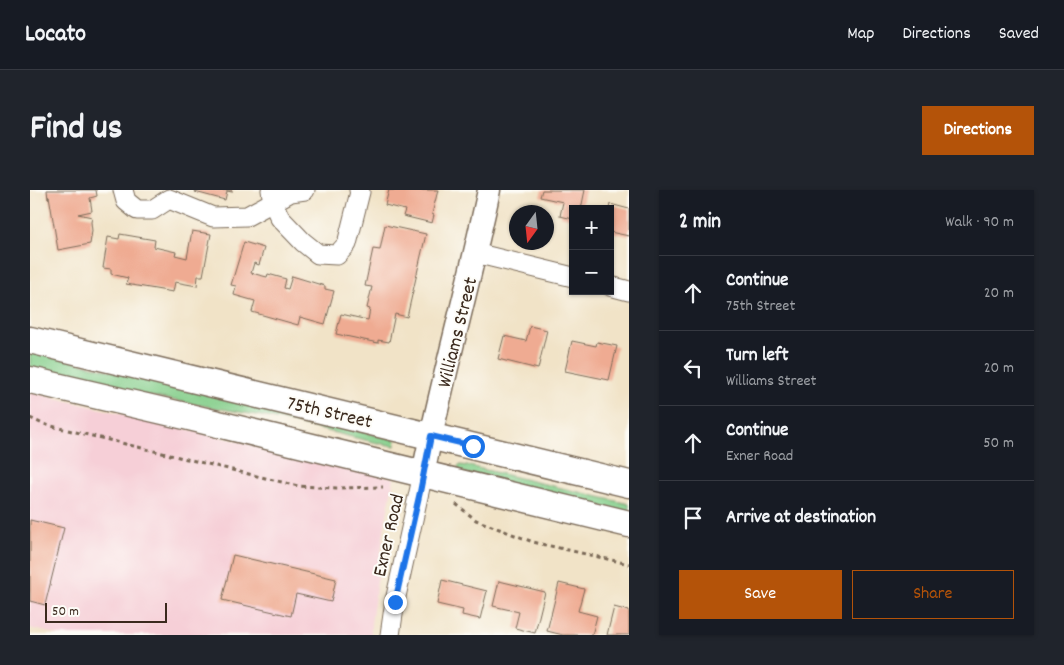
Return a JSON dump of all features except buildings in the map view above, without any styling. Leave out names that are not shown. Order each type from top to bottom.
[{"type":"main road","name":"75th Street","points":[[30,340],[629,484]]},
{"type":"main road","name":"75th Street","points":[[30,380],[629,524]]},
{"type":"street","points":[[123,190],[126,201],[137,210],[152,210],[168,194],[213,217],[247,216],[272,196],[305,190]]},
{"type":"street","points":[[272,196],[280,218],[311,248],[318,254],[337,255],[347,244],[359,190]]},
{"type":"street","name":"Williams Street","points":[[423,474],[489,190]]},
{"type":"street","points":[[475,253],[569,276]]},
{"type":"street","points":[[614,287],[629,291]]},
{"type":"street","name":"Exner Road","points":[[390,635],[395,602],[423,474]]},
{"type":"path","points":[[30,418],[43,424],[298,486],[336,488],[385,487]]},
{"type":"path","points":[[455,503],[476,520],[533,542],[629,564]]},
{"type":"shaded area","points":[[30,392],[394,478],[385,525],[371,635],[59,635],[30,628]]},
{"type":"green space","points":[[30,351],[396,440],[395,446],[267,417],[121,391],[30,369]]},
{"type":"green space","points":[[461,465],[629,504],[629,513],[461,472],[458,466]]},
{"type":"route","points":[[395,602],[431,436],[473,446]]}]
